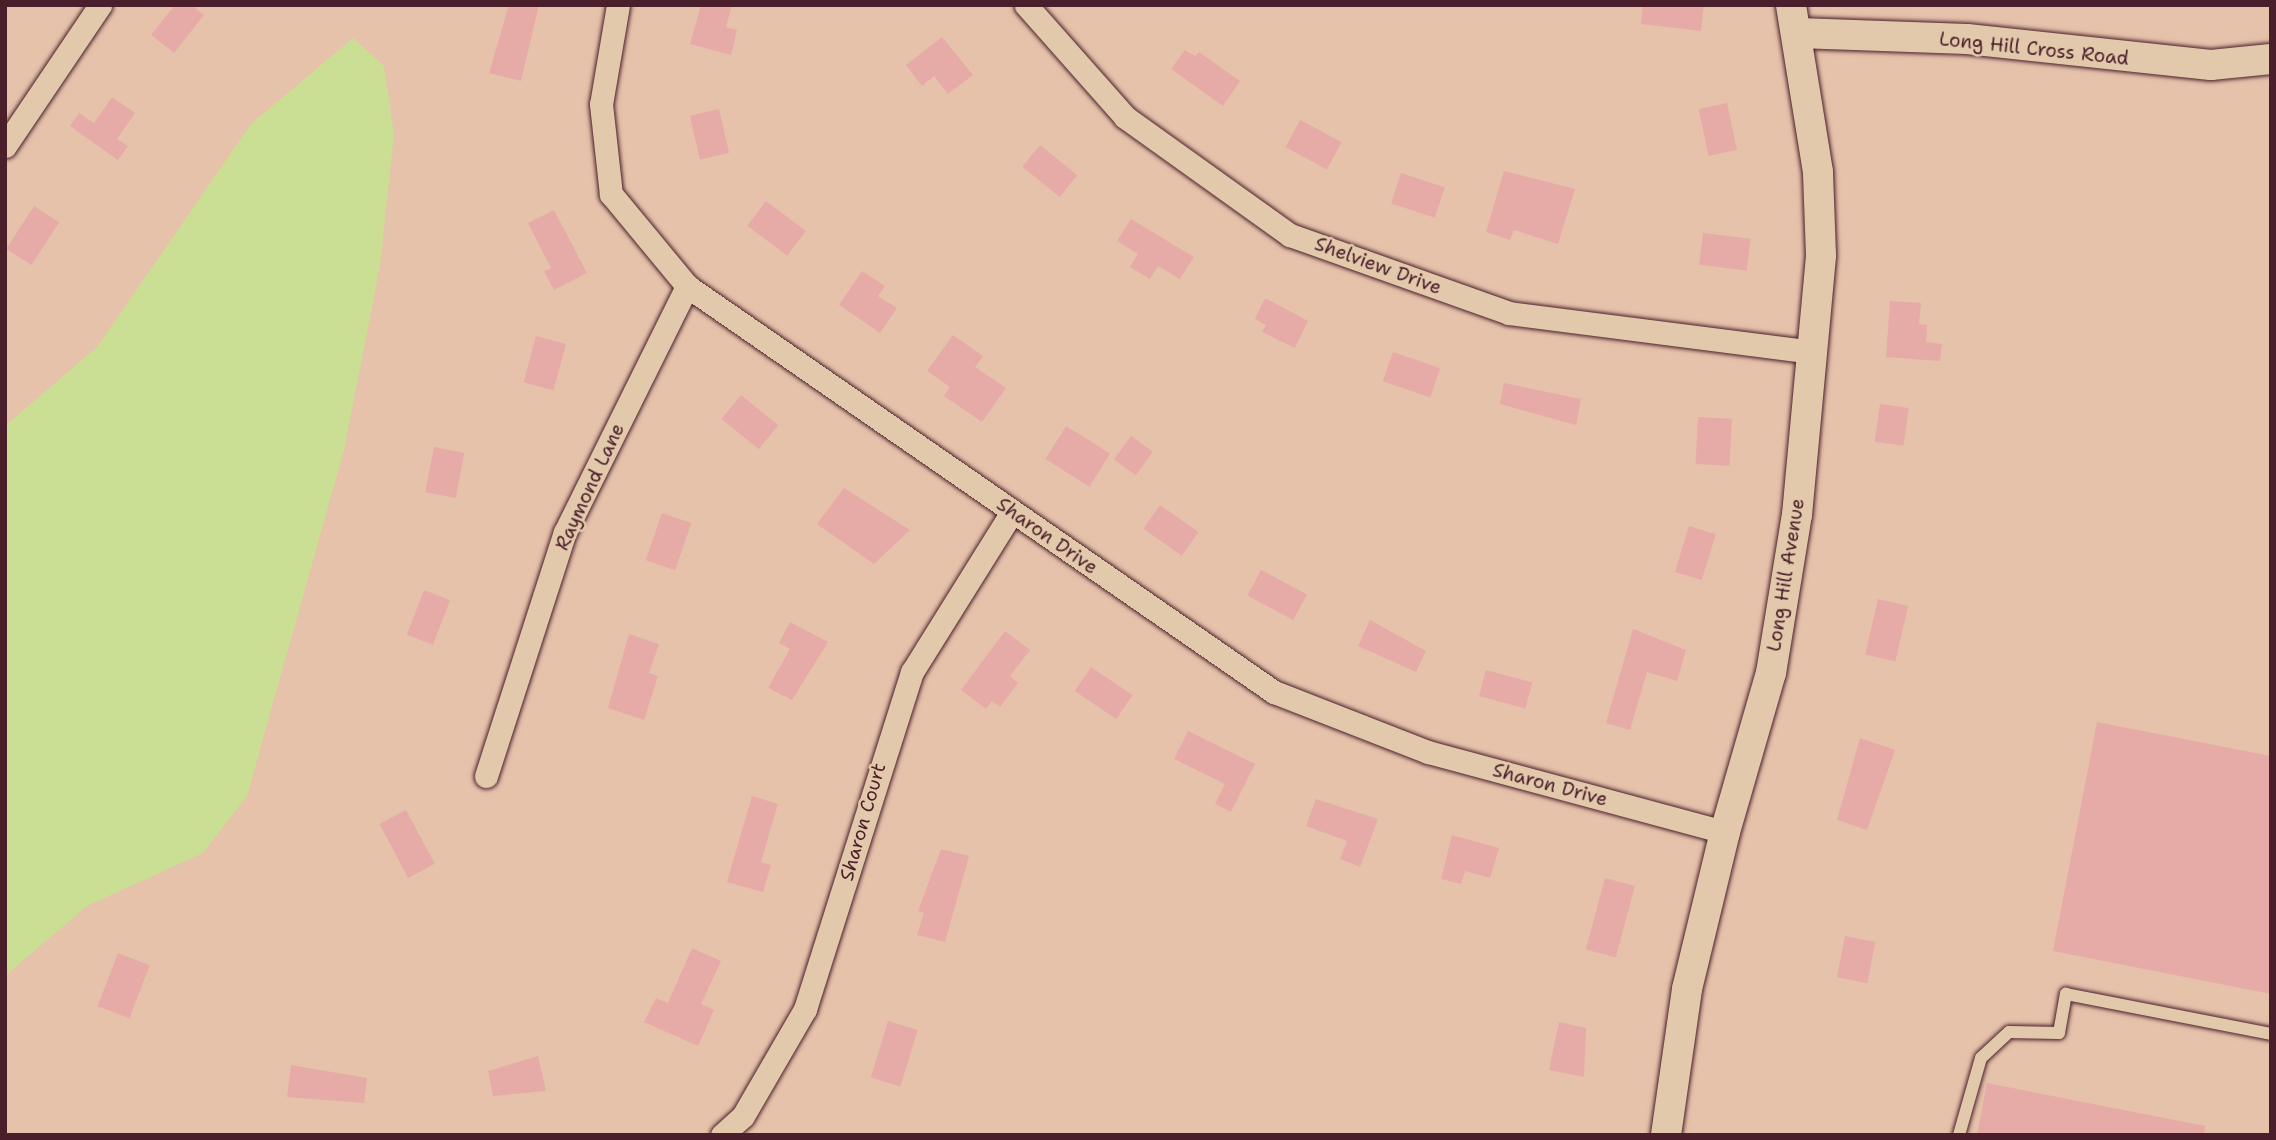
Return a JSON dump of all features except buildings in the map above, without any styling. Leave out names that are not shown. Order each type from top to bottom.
[{"type":"street","points":[[5,146],[100,5]]},
{"type":"street","name":"Sharon Drive","points":[[618,5],[601,104],[611,194],[687,286],[1274,692],[1428,752],[1725,832]]},
{"type":"street","name":"Shelview Drive","points":[[1026,5],[1125,117],[1290,235],[1509,313],[1814,352]]},
{"type":"street","name":"Long Hill Avenue","points":[[1666,1135],[1688,989],[1725,832],[1771,674],[1797,514],[1821,255],[1818,172],[1794,19]]},
{"type":"street","name":"Long Hill Cross Road","points":[[1794,19],[2211,65],[2271,59]]},
{"type":"street","name":"Raymond Lane","points":[[486,776],[565,533],[687,286]]},
{"type":"street","name":"Sharon Court","points":[[722,1135],[743,1116],[805,1009],[912,672],[1012,512]]},
{"type":"lane","points":[[1959,1135],[1981,1058],[2009,1032],[2059,1032],[2066,994],[2271,1034]]},
{"type":"green space","points":[[353,38],[384,66],[394,134],[380,266],[344,450],[247,796],[203,853],[87,906],[5,976],[5,426],[97,347],[251,124]]}]
